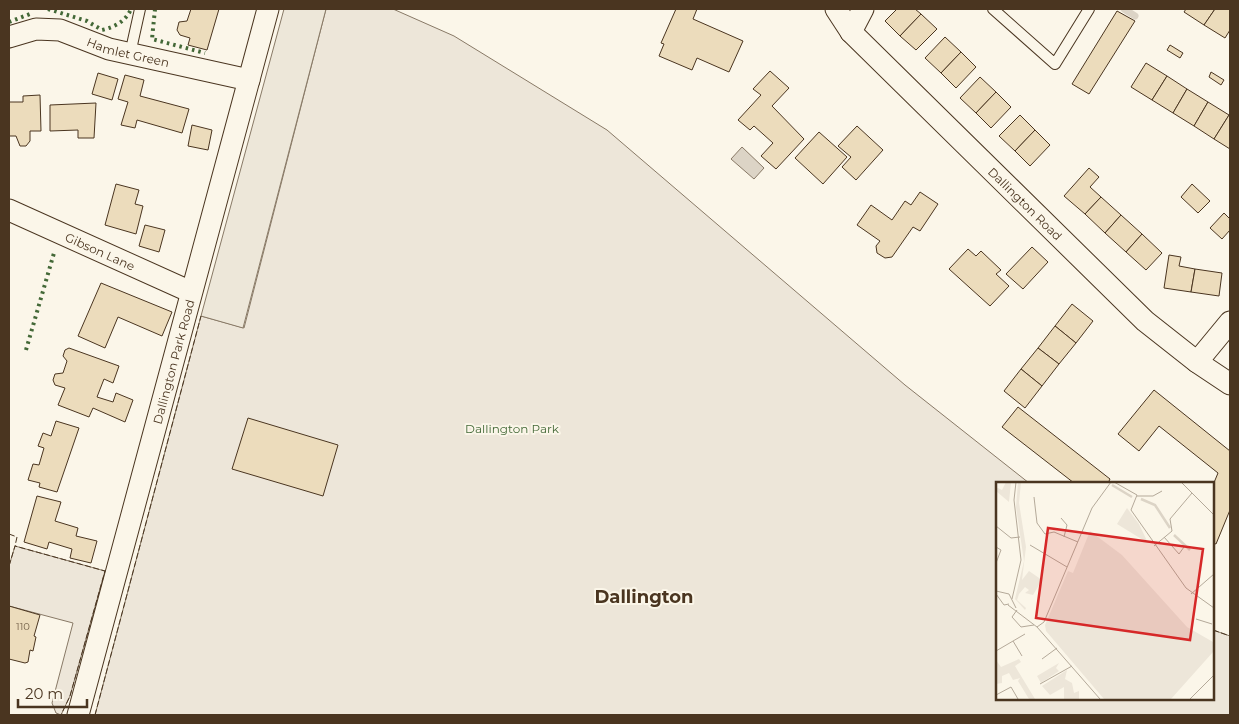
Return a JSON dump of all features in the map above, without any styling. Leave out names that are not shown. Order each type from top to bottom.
[{"type":"street","name":"Dallington Park Road","points":[[78,715],[268,9]]},
{"type":"street","name":"Dallington Road","points":[[836,9],[851,32],[1145,321],[1197,362],[1230,384]]},
{"type":"street","points":[[851,32],[863,9]]},
{"type":"street","name":"Hamlet Green","points":[[9,37],[36,29],[60,30],[109,49],[249,80]]},
{"type":"street","name":"Gibson Lane","points":[[9,210],[191,292]]},
{"type":"street","points":[[1197,362],[1230,322]]},
{"type":"lane","points":[[130,54],[140,9]]},
{"type":"lane","points":[[993,9],[1055,64],[1089,9]]},
{"type":"green space","name":"Dallington Park","points":[[326,9],[393,9],[454,36],[607,130],[905,385],[1028,482],[996,482],[996,699],[1214,699],[1214,630],[1230,636],[1230,715],[95,715],[201,316],[244,328]]},
{"type":"green space","points":[[15,546],[105,571],[70,696],[61,715],[56,713],[52,703],[73,623],[9,606],[9,566]]},
{"type":"shaded area","points":[[284,9],[326,9],[243,328],[201,316]]},
{"type":"shaded area","points":[[742,147],[764,168],[754,179],[731,159]]},
{"type":"building","points":[[191,9],[219,9],[207,50],[188,45],[190,38],[180,35],[177,30],[179,22],[187,21]]},
{"type":"building","points":[[676,9],[697,9],[693,19],[743,41],[729,72],[697,58],[692,70],[659,56],[664,44],[661,43]]},
{"type":"building","points":[[897,9],[915,9],[921,14],[900,36],[885,21]]},
{"type":"building","points":[[1186,9],[1215,9],[1204,25],[1184,12]]},
{"type":"building","points":[[1215,9],[1230,9],[1230,30],[1225,38],[1204,25]]},
{"type":"building","points":[[1117,11],[1135,21],[1089,94],[1072,84]]},
{"type":"building","points":[[921,14],[937,29],[916,50],[900,36]]},
{"type":"building","points":[[945,37],[961,52],[941,73],[925,58]]},
{"type":"building","points":[[1170,45],[1183,53],[1180,58],[1167,50]]},
{"type":"building","points":[[961,52],[976,67],[956,88],[941,73]]},
{"type":"building","points":[[1146,63],[1167,76],[1152,100],[1131,87]]},
{"type":"building","points":[[770,71],[789,88],[772,106],[804,139],[776,169],[761,156],[773,143],[754,126],[750,130],[738,120],[761,95],[753,89]]},
{"type":"building","points":[[1211,72],[1224,80],[1221,85],[1209,77]]},
{"type":"building","points":[[98,73],[118,79],[112,100],[92,94]]},
{"type":"building","points":[[125,75],[144,80],[140,96],[189,109],[182,133],[137,120],[135,128],[121,125],[128,102],[118,99]]},
{"type":"building","points":[[1167,76],[1187,89],[1173,113],[1152,100]]},
{"type":"building","points":[[980,77],[996,92],[976,113],[960,98]]},
{"type":"building","points":[[1187,89],[1208,102],[1194,126],[1173,113]]},
{"type":"building","points":[[996,92],[1011,107],[991,128],[976,113]]},
{"type":"building","points":[[40,95],[41,131],[30,131],[30,141],[26,146],[20,146],[16,136],[9,136],[9,102],[23,102],[23,96]]},
{"type":"building","points":[[1208,102],[1229,115],[1214,139],[1194,126]]},
{"type":"building","points":[[96,103],[94,138],[78,138],[78,130],[50,131],[50,105]]},
{"type":"building","points":[[1020,115],[1035,130],[1015,151],[999,136]]},
{"type":"building","points":[[1230,115],[1230,149],[1214,139]]},
{"type":"building","points":[[192,125],[212,130],[208,150],[188,146]]},
{"type":"building","points":[[857,126],[883,150],[856,180],[842,167],[851,157],[838,146]]},
{"type":"building","points":[[1035,130],[1050,145],[1030,166],[1015,151]]},
{"type":"building","points":[[819,132],[847,157],[823,184],[795,158]]},
{"type":"building","points":[[1089,168],[1099,177],[1090,187],[1101,197],[1085,214],[1064,196]]},
{"type":"building","points":[[116,184],[139,190],[135,204],[143,206],[136,234],[105,225]]},
{"type":"building","points":[[1192,184],[1210,201],[1198,213],[1181,197]]},
{"type":"building","points":[[920,192],[938,204],[920,231],[913,227],[892,257],[885,258],[877,253],[876,246],[880,241],[857,225],[871,205],[892,220],[905,201],[911,205]]},
{"type":"building","points":[[1101,197],[1121,215],[1105,233],[1085,214]]},
{"type":"building","points":[[1224,213],[1230,219],[1230,230],[1222,239],[1210,228]]},
{"type":"building","points":[[1121,215],[1142,234],[1126,252],[1105,233]]},
{"type":"building","points":[[145,225],[165,230],[159,252],[139,246]]},
{"type":"building","points":[[1142,234],[1162,253],[1146,270],[1126,252]]},
{"type":"building","points":[[1032,247],[1048,262],[1023,289],[1006,274]]},
{"type":"building","points":[[968,249],[976,256],[981,251],[1001,270],[996,274],[1009,286],[990,306],[949,269]]},
{"type":"building","points":[[1169,255],[1181,257],[1179,266],[1195,269],[1191,292],[1164,288]]},
{"type":"building","points":[[1195,269],[1222,273],[1219,296],[1191,292]]},
{"type":"building","points":[[101,283],[172,312],[162,336],[118,317],[105,348],[78,336]]},
{"type":"building","points":[[1072,304],[1093,321],[1076,343],[1055,326]]},
{"type":"building","points":[[1055,326],[1076,343],[1059,364],[1038,348]]},
{"type":"building","points":[[69,348],[119,366],[113,383],[104,379],[97,397],[113,402],[116,393],[133,400],[125,422],[93,408],[89,417],[58,405],[65,388],[55,385],[53,380],[55,374],[63,373],[67,361],[63,356],[65,350]]},
{"type":"building","points":[[1038,348],[1059,364],[1042,386],[1021,369]]},
{"type":"building","points":[[1021,369],[1042,386],[1025,408],[1004,391]]},
{"type":"building","points":[[1154,390],[1230,451],[1230,510],[1216,544],[1214,543],[1214,483],[1218,473],[1159,426],[1139,451],[1118,434]]},
{"type":"building","points":[[1018,407],[1110,479],[1108,482],[1073,482],[1002,427]]},
{"type":"building","points":[[248,418],[338,445],[323,496],[232,469]]},
{"type":"building","points":[[56,421],[79,428],[57,492],[39,487],[40,483],[28,480],[33,464],[39,465],[44,448],[38,446],[43,433],[51,436]]},
{"type":"building","points":[[37,496],[61,502],[55,521],[78,528],[76,536],[97,541],[91,563],[70,558],[72,549],[49,542],[47,549],[24,542]]},
{"type":"building","points":[[9,606],[40,615],[34,636],[36,637],[33,651],[30,650],[28,662],[25,663],[9,659]]},
{"type":"waterway","points":[[1124,9],[1135,16]]},
{"type":"hedge","points":[[48,9],[87,21],[102,30],[120,23],[131,9]]},
{"type":"hedge","points":[[155,9],[152,39],[205,53]]},
{"type":"hedge","points":[[9,22],[30,14]]},
{"type":"hedge","points":[[26,350],[54,253]]},
{"type":"fence","points":[[95,715],[201,316]]},
{"type":"fence","points":[[9,534],[17,537],[15,546]]},
{"type":"fence","points":[[9,566],[15,546],[105,571],[70,696],[61,715]]},
{"type":"fence","points":[[1214,630],[1230,636]]},
{"type":"district","name":"Dallington","points":[[644,597]]}]
